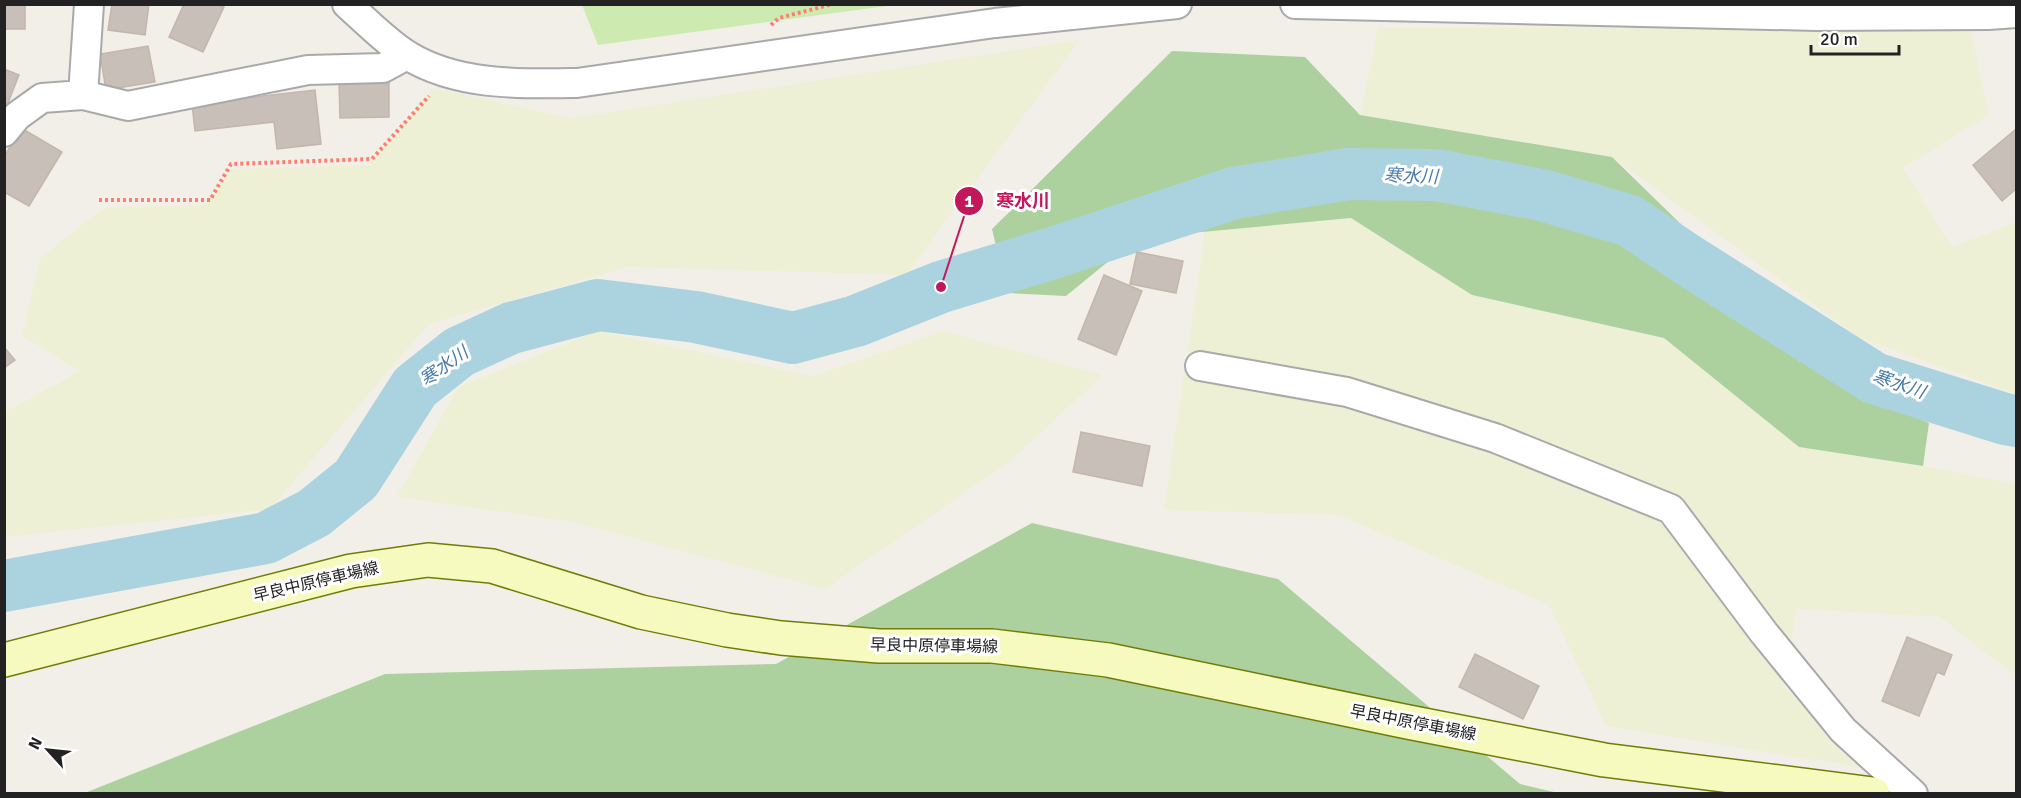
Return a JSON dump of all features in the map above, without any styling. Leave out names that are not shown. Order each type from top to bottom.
[{"type":"main road","name":"早良中原停車場線","points":[[4,660],[351,571],[428,560],[492,566],[641,612],[727,630],[781,638],[879,646],[992,646],[1108,660],[1604,760],[1873,794]]},
{"type":"street","points":[[83,95],[89,4]]},
{"type":"street","points":[[347,4],[407,55],[449,73],[510,84],[577,83],[995,23],[1177,4]]},
{"type":"street","points":[[1295,4],[1817,16],[2016,13]]},
{"type":"street","points":[[4,132],[17,116],[42,98],[83,95],[128,106],[308,70],[382,68],[407,55]]},
{"type":"street","points":[[1200,366],[1359,396],[1495,438],[1671,509],[1764,633],[1843,730],[1913,794]]},
{"type":"path","points":[[99,200],[210,200],[231,164],[372,159],[449,73]]},
{"type":"green space","points":[[582,5],[894,5],[598,45]]},
{"type":"green space","points":[[1970,27],[1989,115],[1903,168],[1952,247],[2016,222],[2016,394],[1860,338],[1612,157],[1360,115],[1378,28]]},
{"type":"green space","points":[[1080,40],[906,275],[628,267],[429,324],[270,509],[5,537],[5,412],[80,371],[22,336],[40,258],[105,207],[205,205],[231,169],[369,165],[433,88],[571,118]]},
{"type":"green space","points":[[1172,51],[1305,57],[1360,115],[1612,157],[1844,383],[1929,423],[1923,466],[1799,447],[1664,338],[1472,295],[1351,218],[1137,238],[1066,296],[1007,293],[992,229]]},
{"type":"green space","points":[[1351,218],[1472,295],[1664,338],[1799,447],[1923,466],[2016,484],[2016,676],[1939,617],[1797,609],[1783,686],[1865,768],[1606,726],[1549,605],[1338,515],[1164,510],[1205,231]]},
{"type":"green space","points":[[598,331],[813,376],[944,331],[1103,375],[1008,463],[825,589],[573,522],[397,497],[458,387]]},
{"type":"green space","points":[[1032,523],[1278,579],[1520,784],[1558,793],[82,794],[385,674],[776,664]]},
{"type":"building","points":[[4,4],[25,4],[25,29],[4,29]]},
{"type":"building","points":[[112,4],[149,4],[145,35],[108,30]]},
{"type":"building","points":[[184,4],[217,4],[224,7],[203,52],[169,37]]},
{"type":"building","points":[[148,46],[155,82],[106,90],[100,54]]},
{"type":"building","points":[[4,69],[19,75],[4,113]]},
{"type":"building","points":[[339,81],[389,81],[389,117],[340,118]]},
{"type":"building","points":[[315,90],[321,144],[277,149],[274,122],[195,131],[192,104]]},
{"type":"building","points":[[21,128],[62,152],[29,206],[4,192],[4,157]]},
{"type":"building","points":[[2016,129],[2016,189],[2002,201],[1973,165]]},
{"type":"building","points":[[1137,252],[1183,261],[1176,293],[1130,284]]},
{"type":"building","points":[[1104,275],[1142,291],[1116,355],[1078,339]]},
{"type":"building","points":[[4,347],[15,360],[4,368]]},
{"type":"building","points":[[1081,432],[1150,446],[1142,486],[1073,472]]},
{"type":"building","points":[[1907,637],[1952,655],[1944,675],[1937,672],[1919,716],[1882,701]]},
{"type":"building","points":[[1475,654],[1539,686],[1523,719],[1459,687]]},
{"type":"waterway","name":"寒水川","points":[[4,586],[266,538],[314,513],[356,479],[415,387],[459,352],[511,328],[598,305],[696,317],[793,338],[856,321],[941,287],[1053,253],[1234,193],[1348,174],[1436,175],[1542,195],[1630,221],[1874,378],[2016,421]]},
{"type":"place","name":"寒水川","points":[[941,287]]}]
